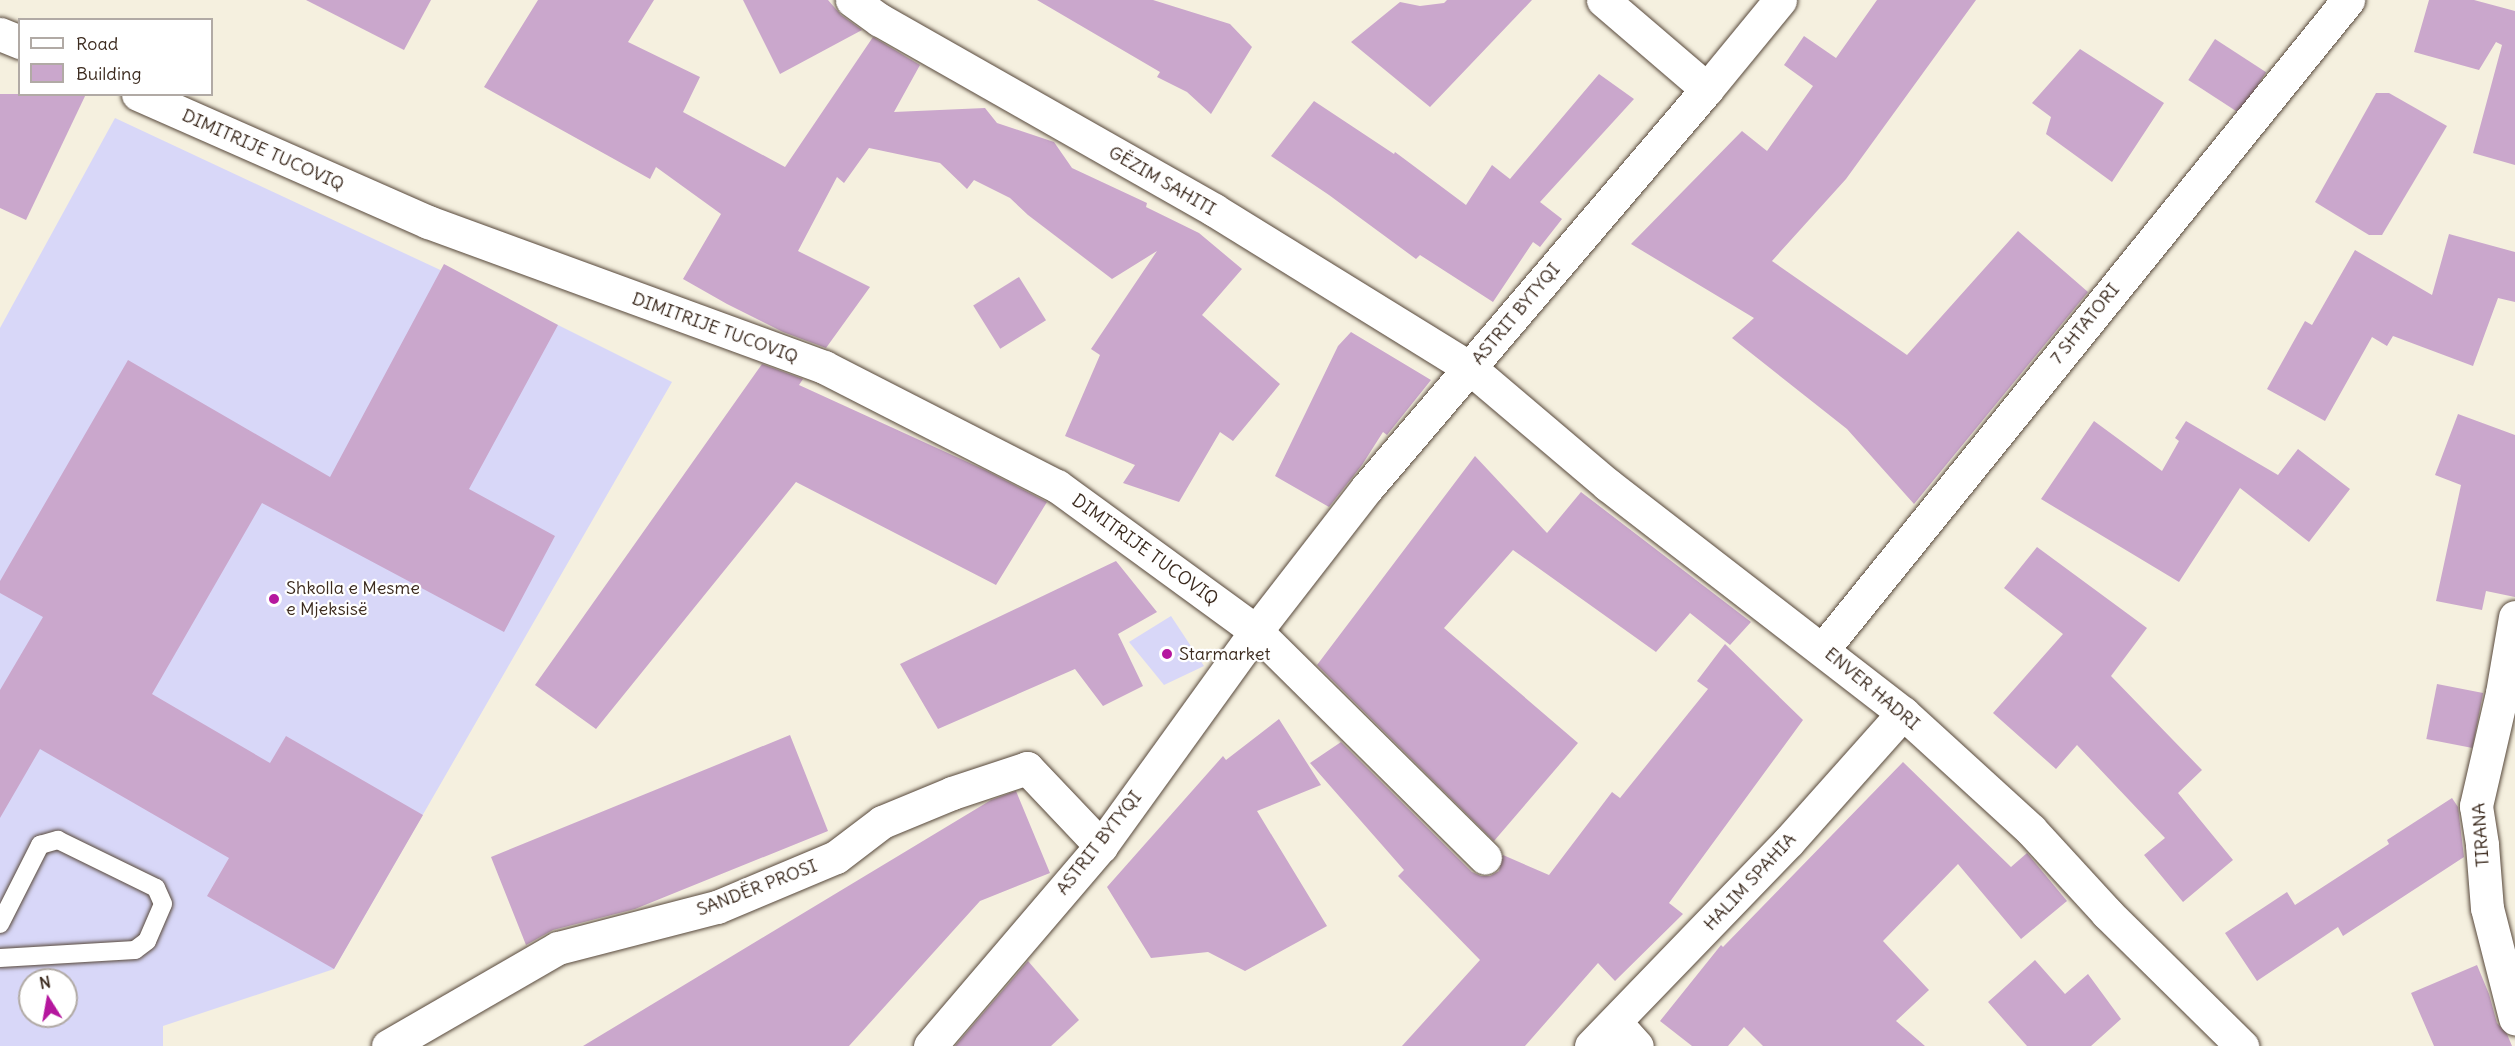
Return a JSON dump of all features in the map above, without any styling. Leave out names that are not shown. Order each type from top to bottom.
[{"type":"street","name":"GËZIM SAHITI","points":[[852,0],[880,20],[1214,210],[1470,368]]},
{"type":"street","points":[[1603,0],[1707,89]]},
{"type":"street","name":"ASTRIT BYTYQI","points":[[930,1046],[1101,846],[1256,631],[1367,488],[1780,0]]},
{"type":"street","name":"7 SHTATORI","points":[[1823,649],[2348,0]]},
{"type":"street","points":[[0,34],[18,41]]},
{"type":"street","name":"DIMITRIJE TUCOVIQ","points":[[143,96],[428,222],[824,367],[1057,486],[1256,631]]},
{"type":"street","name":"ENVER HADRI","points":[[1470,368],[1608,485],[1903,713],[2031,830],[2108,913],[2242,1046]]},
{"type":"street","name":"TIRANA","points":[[2515,617],[2509,695],[2476,806],[2487,908],[2515,1018]]},
{"type":"street","points":[[1256,631],[1485,858]]},
{"type":"street","name":"HALIM SPAHIA","points":[[1591,1046],[1626,1035],[1790,841],[1903,713]]},
{"type":"street","name":"SANDËR PROSI","points":[[388,1046],[558,948],[717,907],[836,857],[882,822],[952,793],[1027,768],[1101,846]]},
{"type":"lane","points":[[0,924],[40,845],[58,840],[156,888],[163,904],[147,941],[135,950],[0,958]]},
{"type":"shaded area","name":"Shkolla e Mesme e Mjeksisë","points":[[115,118],[558,325],[672,382],[334,969],[163,1026],[163,1046],[0,1046],[0,328]]},
{"type":"shaded area","name":"Starmarket","points":[[1171,616],[1204,666],[1164,685],[1129,642]]},
{"type":"building","points":[[306,0],[431,0],[404,50]]},
{"type":"building","points":[[538,0],[654,0],[628,42],[700,77],[683,112],[785,167],[873,37],[920,65],[894,112],[985,108],[997,123],[1054,142],[1072,168],[1147,203],[1146,207],[1199,233],[1242,269],[1202,315],[1280,384],[1233,441],[1220,432],[1179,502],[1123,483],[1135,465],[1065,436],[1100,355],[1091,349],[1157,251],[1112,279],[1028,215],[1010,198],[974,180],[967,189],[940,163],[869,148],[844,183],[837,177],[798,251],[870,287],[826,348],[783,332],[727,304],[683,279],[721,214],[656,167],[650,179],[484,87]]},
{"type":"building","points":[[743,0],[828,0],[841,15],[862,30],[780,74]]},
{"type":"building","points":[[1037,0],[1153,0],[1230,24],[1252,47],[1211,114],[1187,92],[1157,77],[1160,72]]},
{"type":"building","points":[[1447,0],[1532,0],[1430,107],[1351,42],[1400,2],[1420,6],[1444,3]]},
{"type":"building","points":[[1877,0],[1976,0],[1846,179],[1772,261],[1907,355],[2018,231],[2088,292],[1914,504],[1847,429],[1732,338],[1754,318],[1631,244],[1742,131],[1767,151],[1813,86],[1784,65],[1804,36],[1836,58]]},
{"type":"building","points":[[2429,0],[2474,0],[2515,11],[2515,165],[2473,153],[2502,45],[2496,42],[2479,70],[2414,52]]},
{"type":"building","points":[[2215,39],[2266,72],[2239,113],[2188,80]]},
{"type":"building","points":[[2080,49],[2164,103],[2112,182],[2046,134],[2051,117],[2032,103]]},
{"type":"building","points":[[1599,74],[1634,99],[1540,202],[1562,219],[1540,247],[1533,242],[1493,302],[1420,255],[1416,259],[1271,156],[1314,101],[1394,154],[1395,152],[1466,205],[1492,165],[1510,179]]},
{"type":"building","points":[[2376,93],[2389,93],[2447,126],[2382,235],[2369,235],[2315,202]]},
{"type":"building","points":[[0,94],[85,96],[26,220],[0,208]]},
{"type":"building","points":[[2449,234],[2515,252],[2515,302],[2498,298],[2473,366],[2393,336],[2387,346],[2372,337],[2325,421],[2267,389],[2305,321],[2312,325],[2355,250],[2432,295]]},
{"type":"building","points":[[444,264],[558,325],[469,489],[555,536],[504,632],[262,503],[152,694],[270,763],[286,736],[423,815],[334,969],[207,896],[229,858],[40,749],[0,818],[0,690],[43,617],[0,593],[0,581],[128,360],[330,477]]},
{"type":"building","points":[[1019,277],[1046,320],[1000,349],[973,306]]},
{"type":"building","points":[[1351,332],[1431,380],[1387,435],[1383,432],[1362,465],[1329,507],[1275,476],[1338,346]]},
{"type":"building","points":[[762,364],[803,379],[799,385],[985,470],[1047,502],[996,585],[796,482],[596,729],[535,685]]},
{"type":"building","points":[[2458,414],[2515,435],[2515,597],[2486,591],[2482,610],[2436,601],[2461,485],[2435,475]]},
{"type":"building","points":[[2094,421],[2162,471],[2179,441],[2175,438],[2186,421],[2278,475],[2298,449],[2350,489],[2309,542],[2240,488],[2179,582],[2041,499]]},
{"type":"building","points":[[1475,456],[1547,533],[1581,492],[1751,622],[1730,645],[1690,613],[1656,652],[1513,550],[1444,628],[1578,743],[1494,841],[1317,665]]},
{"type":"building","points":[[2037,547],[2147,628],[2111,676],[2202,770],[2178,793],[2233,860],[2183,902],[2144,855],[2165,838],[2077,745],[2056,769],[1993,713],[2063,634],[2004,588]]},
{"type":"building","points":[[1116,561],[1157,612],[1118,634],[1143,686],[1103,706],[1075,669],[938,729],[900,664]]},
{"type":"building","points":[[1725,644],[1803,720],[1669,903],[1683,914],[1615,981],[1598,963],[1525,1046],[1402,1046],[1480,960],[1398,876],[1404,870],[1310,763],[1341,742],[1472,872],[1481,876],[1490,876],[1499,871],[1503,855],[1549,875],[1612,792],[1620,798],[1708,689],[1697,681]]},
{"type":"building","points":[[2437,684],[2483,693],[2472,748],[2426,739]]},
{"type":"building","points":[[1279,719],[1321,785],[1257,811],[1327,926],[1245,971],[1208,952],[1151,958],[1107,887],[1223,756],[1226,760]]},
{"type":"building","points":[[790,735],[828,831],[635,909],[553,930],[526,945],[491,857]]},
{"type":"building","points":[[1903,762],[2011,867],[2027,853],[2067,901],[2021,939],[1958,864],[1883,941],[1929,990],[1896,1021],[1925,1046],[1763,1046],[1744,1027],[1728,1046],[1692,1046],[1660,1021],[1721,945],[1723,947]]},
{"type":"building","points":[[1016,791],[1050,873],[980,901],[849,1046],[583,1046],[991,800]]},
{"type":"building","points":[[2452,798],[2458,807],[2464,857],[2343,936],[2338,927],[2257,981],[2225,933],[2287,892],[2295,905],[2389,844],[2387,840]]},
{"type":"building","points":[[2035,960],[2065,994],[2088,974],[2121,1019],[2091,1046],[2027,1046],[1988,1002]]},
{"type":"building","points":[[1028,961],[1079,1020],[1051,1046],[955,1046]]},
{"type":"building","points":[[2477,965],[2489,994],[2497,1023],[2507,1034],[2512,1046],[2434,1046],[2411,993]]},
{"type":"place","name":"Shkolla e Mesme e Mjeksisë","points":[[274,599]]},
{"type":"place","name":"Starmarket","points":[[1167,654]]}]
